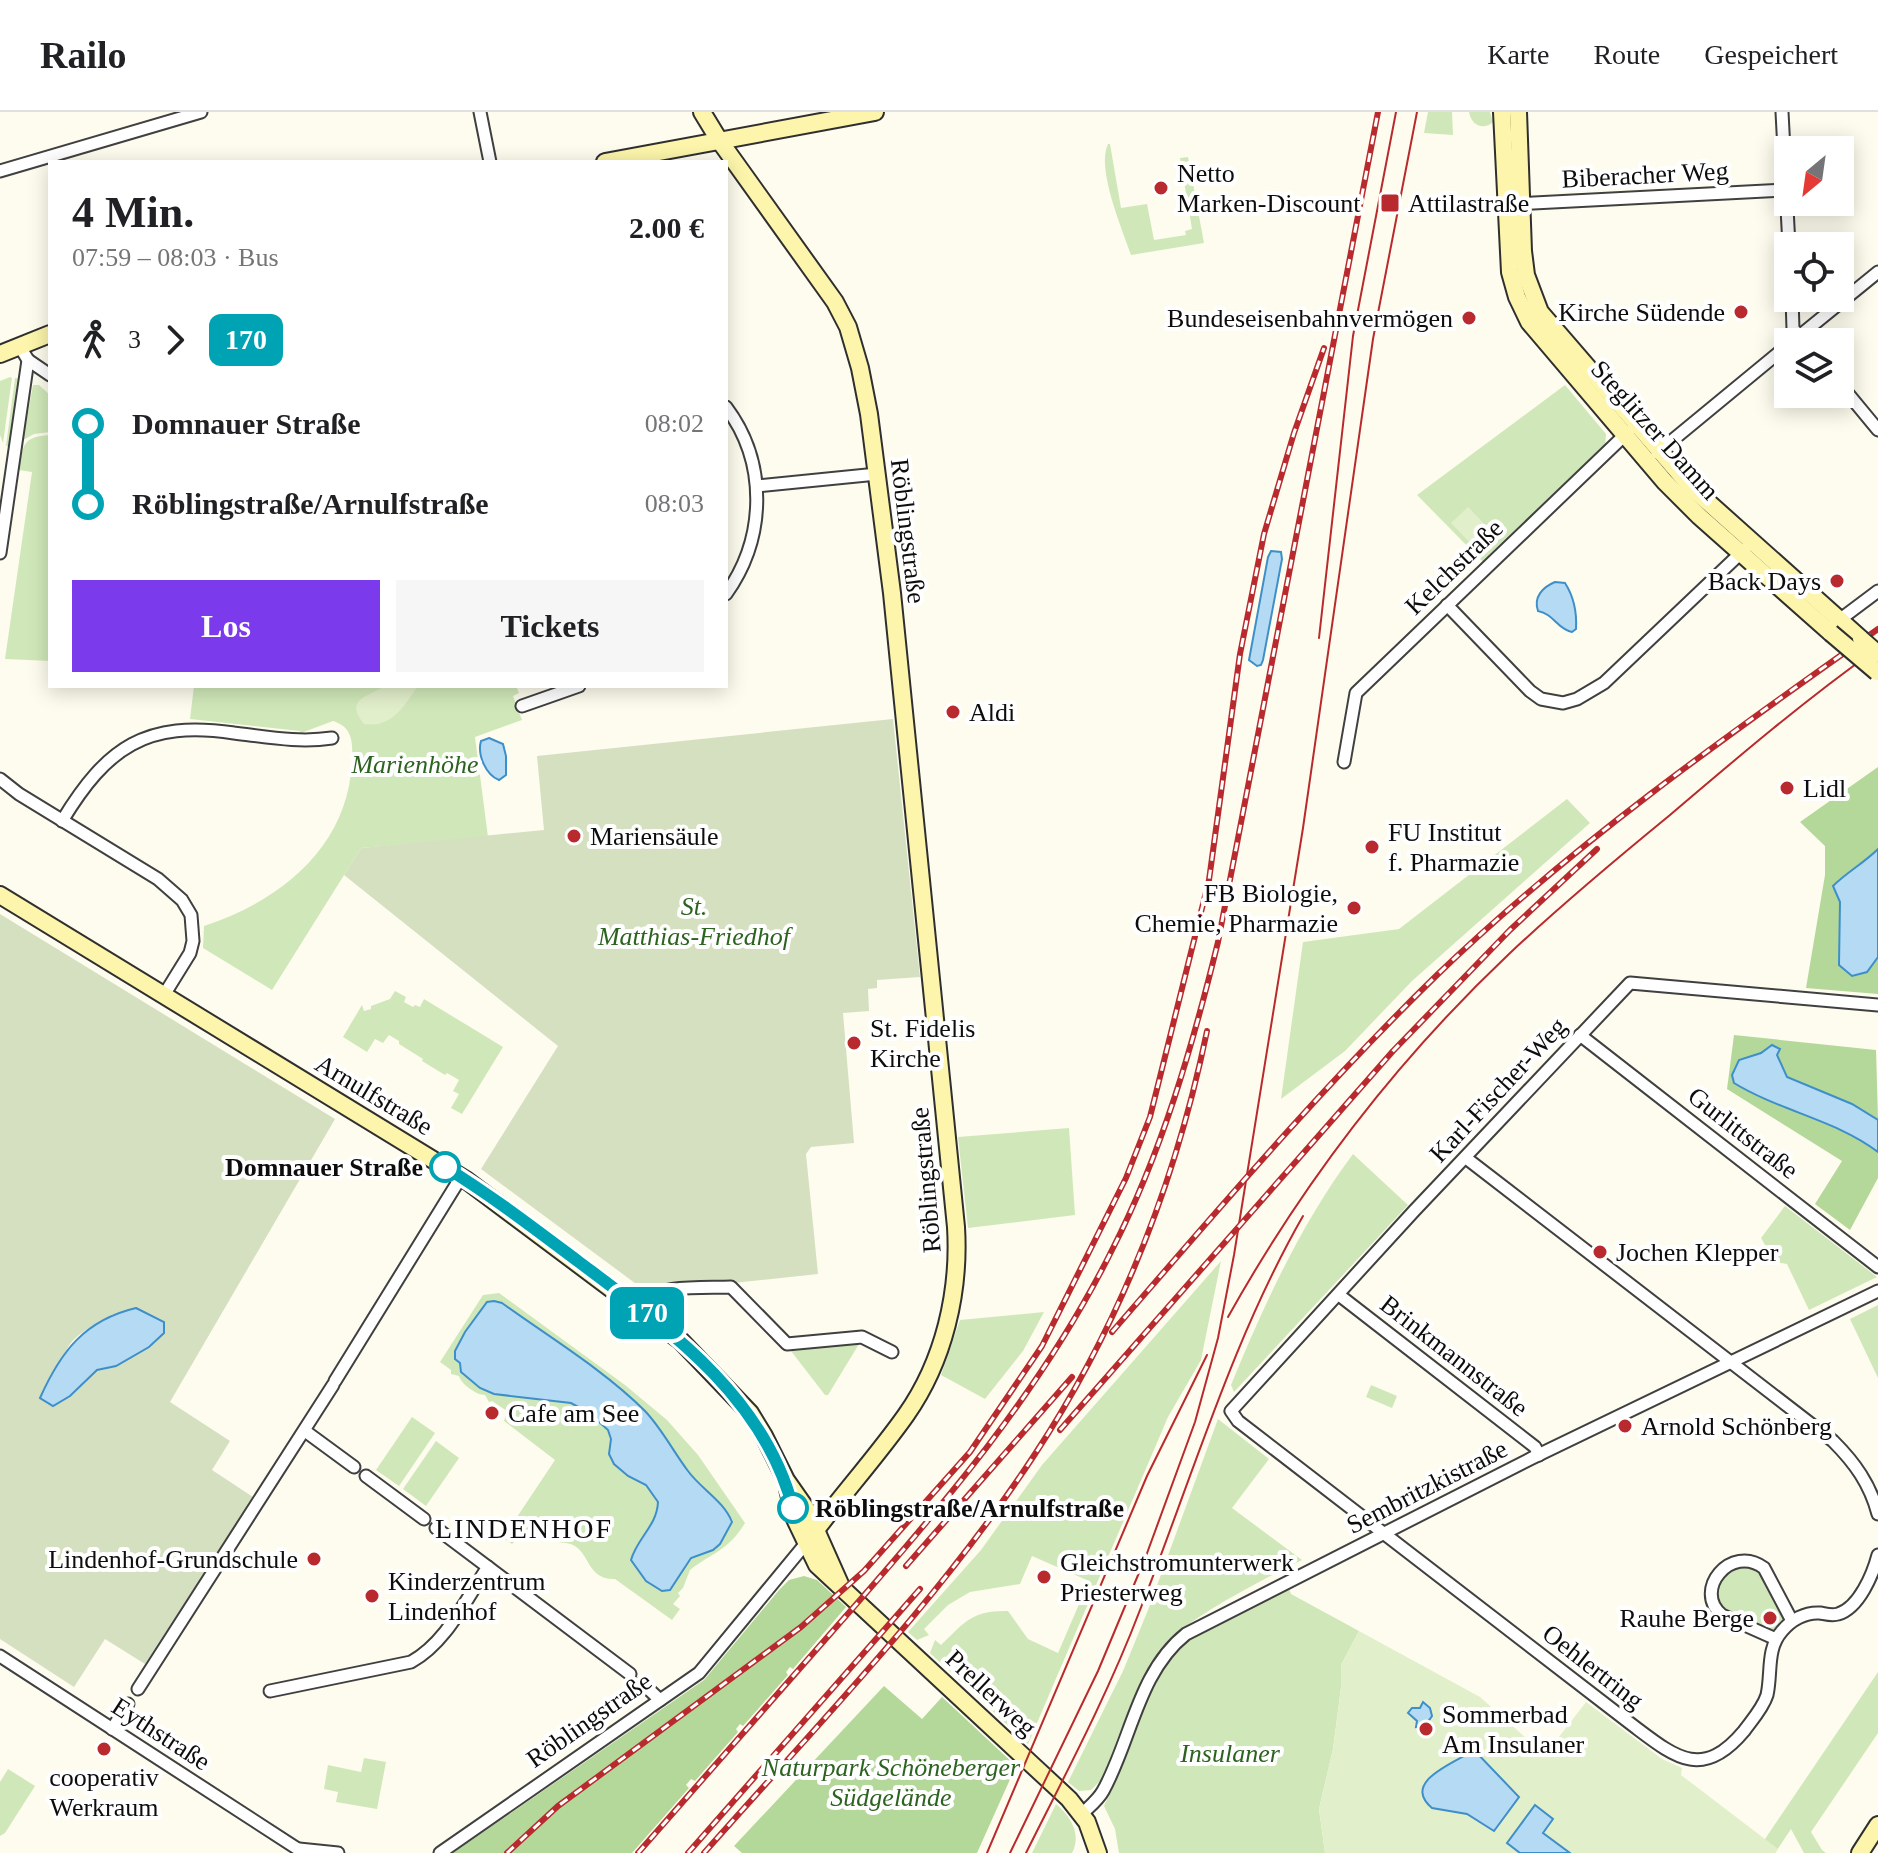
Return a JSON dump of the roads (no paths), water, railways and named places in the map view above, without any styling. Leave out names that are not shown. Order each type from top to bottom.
[{"type":"main road","name":"Röblingstraße","points":[[702,112],[842,314],[860,368],[877,474],[956,1227],[957,1269],[948,1321],[919,1393],[907,1414],[811,1536]]},
{"type":"main road","points":[[615,160],[875,112]]},
{"type":"main road","name":"Steglitzer Damm","points":[[1502,112],[1514,204]]},
{"type":"main road","name":"Steglitzer Damm","points":[[1518,112],[1510,272],[1525,315],[1541,339],[1653,457],[1697,493],[1746,548],[1836,627],[1878,672]]},
{"type":"main road","points":[[0,354],[24,353],[48,335]]},
{"type":"main road","name":"Steglitzer Damm","points":[[1836,627],[1878,654]]},
{"type":"main road","name":"Arnulfstraße","points":[[0,895],[461,1177],[635,1304],[681,1341],[735,1396],[764,1436],[786,1480],[795,1519],[811,1536]]},
{"type":"main road","name":"Prellerweg","points":[[811,1536],[840,1584],[1082,1814],[1090,1827],[1096,1851]]},
{"type":"main road","points":[[1860,1853],[1878,1825]]},
{"type":"street","points":[[0,171],[201,112]]},
{"type":"street","points":[[480,112],[490,160]]},
{"type":"street","points":[[1782,112],[1783,136]]},
{"type":"street","name":"Biberacher Weg","points":[[1514,204],[1774,191]]},
{"type":"street","points":[[1811,328],[1878,272]]},
{"type":"street","points":[[24,353],[48,373]]},
{"type":"street","points":[[0,553],[24,353]]},
{"type":"street","points":[[1653,457],[1774,359]]},
{"type":"street","points":[[1854,401],[1878,430]]},
{"type":"street","points":[[728,411],[749,450],[757,486],[757,512],[749,549],[728,591]]},
{"type":"street","name":"Kelchstraße","points":[[1344,762],[1356,693],[1630,430]]},
{"type":"street","points":[[757,486],[877,474]]},
{"type":"street","points":[[1447,605],[1530,691],[1541,699],[1563,703],[1586,694],[1617,672],[1746,548]]},
{"type":"street","points":[[1836,627],[1878,591]]},
{"type":"street","points":[[522,706],[573,688]]},
{"type":"street","points":[[62,821],[87,783],[105,764],[129,745],[155,733],[193,729],[299,742],[332,738]]},
{"type":"street","points":[[0,779],[19,794],[158,879],[175,892],[187,907],[193,926],[190,953],[164,995]]},
{"type":"street","name":"Karl-Fischer-Weg","points":[[1231,1411],[1626,986],[1635,982],[1878,1005]]},
{"type":"street","name":"Gurlittstraße","points":[[1580,1035],[1878,1267]]},
{"type":"street","points":[[1466,1158],[1833,1441],[1866,1480],[1878,1514]]},
{"type":"street","points":[[138,1689],[305,1431],[461,1177]]},
{"type":"street","points":[[635,1304],[649,1293],[683,1288],[731,1287],[787,1344],[862,1337],[892,1352]]},
{"type":"street","name":"Sembritzkistraße","points":[[1082,1814],[1100,1795],[1147,1688],[1179,1640],[1202,1625],[1539,1455],[1878,1291]]},
{"type":"street","name":"Brinkmannstraße","points":[[1339,1295],[1535,1447],[1539,1455]]},
{"type":"street","name":"Oehlertring","points":[[1231,1411],[1238,1421],[1383,1534],[1661,1747],[1685,1759],[1701,1759],[1720,1753],[1748,1725],[1766,1697],[1776,1639]]},
{"type":"street","points":[[305,1431],[354,1467]]},
{"type":"street","points":[[366,1476],[424,1519]]},
{"type":"street","points":[[436,1528],[630,1674]]},
{"type":"street","name":"Röblingstraße","points":[[440,1853],[704,1667],[811,1536]]},
{"type":"street","points":[[1792,1621],[1764,1568],[1747,1560],[1735,1562],[1721,1570],[1711,1592],[1715,1610],[1776,1639],[1792,1621],[1809,1613],[1833,1615],[1845,1610],[1866,1584],[1878,1555]]},
{"type":"street","points":[[270,1691],[411,1662],[437,1644],[488,1567]]},
{"type":"street","name":"Eythstraße","points":[[0,1656],[301,1851],[338,1853]]},
{"type":"street","points":[[642,1683],[660,1700]]},
{"type":"street","points":[[112,1729],[128,1704]]},
{"type":"water","points":[[1271,551],[1281,552],[1282,559],[1263,660],[1257,666],[1249,660]]},
{"type":"water","points":[[1555,582],[1565,583],[1573,599],[1576,629],[1572,632],[1538,611],[1540,593]]},
{"type":"water","points":[[489,738],[503,744],[506,756],[506,775],[499,780],[490,774],[482,758],[481,741]]},
{"type":"water","points":[[1878,849],[1878,957],[1867,972],[1852,976],[1839,965],[1840,902],[1833,886]]},
{"type":"water","points":[[1772,1045],[1780,1049],[1777,1055],[1787,1077],[1852,1104],[1878,1120],[1878,1152],[1826,1123],[1734,1083],[1732,1075],[1739,1060],[1761,1053]]},
{"type":"water","points":[[487,1302],[502,1303],[576,1354],[629,1396],[651,1418],[693,1477],[728,1515],[732,1522],[720,1544],[691,1558],[670,1590],[662,1591],[646,1581],[631,1560],[651,1525],[658,1502],[646,1485],[614,1464],[609,1454],[611,1439],[608,1430],[588,1412],[571,1403],[494,1394],[480,1388],[461,1372],[455,1351]]},
{"type":"water","points":[[136,1308],[164,1322],[164,1333],[149,1347],[116,1366],[97,1370],[70,1396],[53,1406],[40,1398],[57,1366],[77,1340],[102,1321]]},
{"type":"water","points":[[1423,1702],[1430,1708],[1432,1716],[1425,1726],[1416,1727],[1417,1721],[1408,1713],[1412,1708],[1420,1708]]},
{"type":"water","points":[[1474,1750],[1519,1797],[1494,1831],[1467,1814],[1432,1808],[1424,1798],[1423,1789],[1435,1773]]},
{"type":"water","points":[[1535,1805],[1553,1819],[1543,1833],[1570,1853],[1520,1853],[1507,1843]]},
{"type":"tram line","points":[[1319,638],[1353,336],[1396,112]]},
{"type":"tram line","points":[[1010,1853],[1098,1671],[1146,1556],[1195,1422],[1218,1338],[1303,828],[1373,339],[1417,112]]},
{"type":"tram line","points":[[1228,1317],[1288,1219],[1355,1125],[1468,994],[1609,866],[1772,729],[1878,648]]},
{"type":"tram line","points":[[1026,1853],[1114,1672],[1234,1360],[1303,1216]]},
{"type":"tram line","points":[[987,1853],[1147,1476],[1207,1355]]},
{"type":"railway","points":[[638,1853],[952,1492],[1022,1400],[1054,1352],[1130,1213],[1161,1137],[1198,1021],[1218,942],[1378,112]]},
{"type":"railway","points":[[507,1853],[558,1806],[801,1627],[864,1571],[970,1452],[1042,1346],[1126,1178],[1150,1117],[1209,880],[1240,654],[1264,534],[1294,433],[1324,348]]},
{"type":"railway","points":[[1112,1332],[1352,1061],[1488,927],[1651,794],[1878,629]]},
{"type":"railway","points":[[1060,1430],[1393,1051],[1510,930],[1597,849]]},
{"type":"railway","points":[[704,1853],[919,1610],[998,1507],[1065,1405],[1093,1355],[1141,1251],[1179,1142],[1207,1031]]},
{"type":"railway","points":[[906,1566],[1072,1377]]},
{"type":"railway","points":[[688,1853],[920,1589]]},
{"type":"place","name":"Netto Marken-Discount","points":[[1161,188]]},
{"type":"place","name":"Attilastraße","points":[[1390,203]]},
{"type":"place","name":"Kirche Südende","points":[[1741,312]]},
{"type":"place","name":"Bundeseisenbahnvermögen","points":[[1469,318]]},
{"type":"place","name":"Back Days","points":[[1837,581]]},
{"type":"place","name":"Aldi","points":[[953,712]]},
{"type":"place","name":"Lidl","points":[[1787,788]]},
{"type":"place","name":"Mariensäule","points":[[574,836]]},
{"type":"place","name":"FU Institut f. Pharmazie","points":[[1372,847]]},
{"type":"place","name":"FB Biologie, Chemie, Pharmazie","points":[[1354,908]]},
{"type":"place","name":"St. Fidelis Kirche","points":[[854,1043]]},
{"type":"place","name":"Domnauer Straße","points":[[445,1167]]},
{"type":"place","name":"Jochen Klepper","points":[[1600,1252]]},
{"type":"place","name":"Cafe am See","points":[[492,1413]]},
{"type":"place","name":"Arnold Schönberg","points":[[1625,1426]]},
{"type":"place","name":"Röblingstraße/Arnulfstraße","points":[[793,1508]]},
{"type":"place","name":"Lindenhof-Grundschule","points":[[314,1559]]},
{"type":"place","name":"Gleichstromunterwerk Priesterweg","points":[[1044,1577]]},
{"type":"place","name":"Kinderzentrum Lindenhof","points":[[372,1596]]},
{"type":"place","name":"Rauhe Berge","points":[[1770,1618]]},
{"type":"place","name":"Sommerbad Am Insulaner","points":[[1426,1729]]},
{"type":"place","name":"cooperativ Werkraum","points":[[104,1749]]},
{"type":"district","name":"LINDENHOF","points":[[524,1528]]},
{"type":"park label","name":"Marienhöhe","points":[[415,764]]},
{"type":"park label","name":"St. Matthias-Friedhof","points":[[694,921]]},
{"type":"park label","name":"Insulaner","points":[[1230,1753]]},
{"type":"park label","name":"Naturpark Schöneberger Südgelände","points":[[891,1782]]}]
